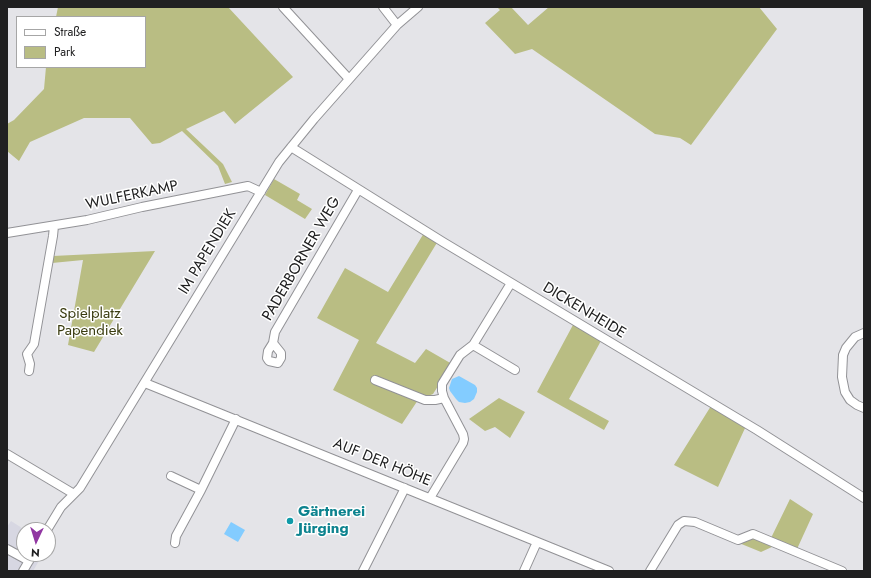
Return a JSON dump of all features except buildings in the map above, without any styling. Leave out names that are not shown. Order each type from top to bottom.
[{"type":"street","points":[[284,7],[349,79]]},
{"type":"street","points":[[383,7],[397,25]]},
{"type":"street","name":"IM PAPENDIEK","points":[[52,522],[61,507],[80,488],[279,162],[397,25],[418,7]]},
{"type":"street","name":"DICKENHEIDE","points":[[291,147],[358,190],[511,283],[757,430],[864,498]]},
{"type":"street","name":"WULFERKAMP","points":[[7,233],[54,226],[248,186],[261,192]]},
{"type":"street","name":"PADERBORNER WEG","points":[[273,343],[275,332],[358,190]]},
{"type":"street","points":[[29,371],[30,364],[27,354],[34,344],[54,226]]},
{"type":"street","points":[[430,498],[464,439],[463,434],[444,398],[442,384],[460,355],[473,346],[511,283]]},
{"type":"street","points":[[864,333],[855,337],[846,348],[843,355],[842,377],[850,400],[864,408]]},
{"type":"street","points":[[473,346],[515,370]]},
{"type":"street","points":[[375,380],[425,400],[444,398]]},
{"type":"street","name":"AUF DER HÖHE","points":[[145,382],[609,571]]},
{"type":"street","points":[[175,543],[176,536],[236,420]]},
{"type":"street","points":[[7,454],[74,494]]},
{"type":"street","points":[[171,476],[201,490]]},
{"type":"street","points":[[363,571],[405,488]]},
{"type":"street","points":[[650,571],[678,525],[684,521],[695,522],[738,540],[753,534],[842,571]]},
{"type":"street","points":[[524,571],[537,542]]},
{"type":"street","points":[[23,571],[29,562]]},
{"type":"shaded area","points":[[11,521],[16,524],[16,562],[38,562],[33,571],[7,571],[7,527]]},
{"type":"green space","points":[[58,7],[228,7],[293,77],[235,124],[224,111],[186,129],[223,164],[232,182],[225,184],[218,166],[182,131],[160,143],[152,144],[130,118],[84,118],[30,142],[19,161],[7,151],[7,124],[14,120],[44,89],[46,68],[146,68],[146,16],[56,16]]},
{"type":"green space","points":[[497,7],[511,7],[528,25],[549,7],[759,7],[777,29],[691,145],[680,138],[655,134],[532,49],[515,54],[485,23],[500,10]]},
{"type":"green space","points":[[274,179],[300,194],[297,200],[312,209],[305,219],[265,195]]},
{"type":"green space","points":[[424,233],[438,241],[376,343],[415,363],[426,349],[452,364],[433,394],[418,400],[402,424],[333,390],[359,340],[317,318],[345,268],[388,292]]},
{"type":"green space","name":"Spielplatz Papendiek","points":[[155,251],[94,352],[68,345],[83,260],[52,263],[53,256]]},
{"type":"green space","points":[[574,323],[602,339],[569,399],[609,421],[604,430],[537,392]]},
{"type":"green space","points":[[499,398],[525,412],[510,438],[495,427],[485,431],[469,419]]},
{"type":"green space","points":[[711,406],[746,426],[718,487],[674,465]]},
{"type":"green space","points":[[790,499],[813,514],[797,549],[771,538]]},
{"type":"green space","points":[[753,537],[774,546],[761,552],[739,543]]},
{"type":"water","points":[[459,376],[475,385],[477,388],[474,399],[470,402],[459,402],[450,391],[449,388],[452,379]]},
{"type":"water","points":[[231,522],[245,530],[238,542],[224,534]]},
{"type":"place","name":"Gärtnerei Jürging","points":[[290,521]]}]
